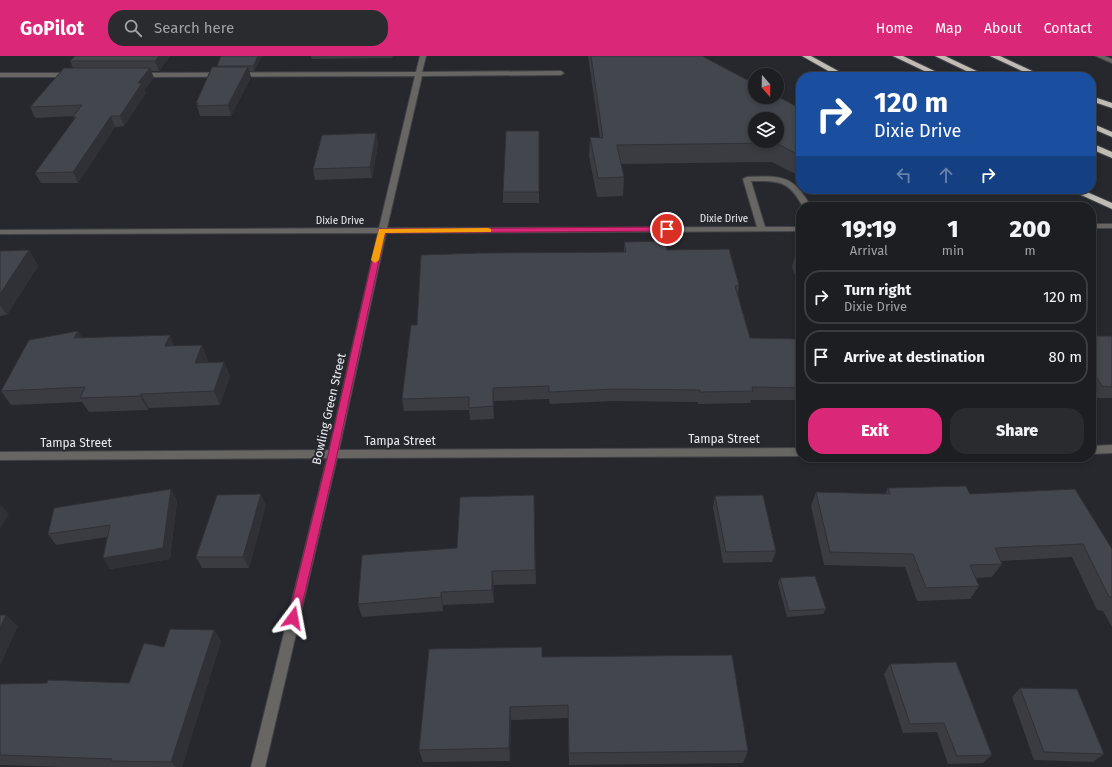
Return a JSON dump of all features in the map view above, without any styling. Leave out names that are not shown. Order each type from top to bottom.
[{"type":"highway","points":[[806,56],[836,72]]},
{"type":"highway","points":[[897,56],[932,72]]},
{"type":"highway","points":[[939,56],[974,72]]},
{"type":"highway","points":[[994,56],[1030,72]]},
{"type":"highway","points":[[1096,100],[1112,106]]},
{"type":"highway","points":[[1096,127],[1112,135]]},
{"type":"highway","points":[[1096,148],[1112,155]]},
{"type":"highway","points":[[1084,194],[1112,206]]},
{"type":"street","name":"Bowling Green Street","points":[[258,767],[333,455],[382,231],[423,56]]},
{"type":"street","points":[[1099,56],[1112,61]]},
{"type":"street","points":[[134,75],[561,73]]},
{"type":"street","points":[[0,75],[79,75]]},
{"type":"street","points":[[762,229],[747,180],[784,180],[796,189]]},
{"type":"street","points":[[792,186],[796,184]]},
{"type":"street","points":[[1096,226],[1112,226]]},
{"type":"street","name":"Dixie Drive","points":[[0,232],[796,229]]},
{"type":"street","points":[[1096,450],[1112,450]]},
{"type":"street","name":"Tampa Street","points":[[0,456],[796,452]]},
{"type":"building","points":[[75,56],[159,56],[155,61],[70,61]]},
{"type":"building","points":[[221,56],[258,56],[253,66],[217,66]]},
{"type":"building","points":[[591,56],[702,56],[748,80],[748,104],[784,104],[784,100],[796,106],[796,153],[784,147],[784,112],[748,112],[748,143],[617,145],[624,177],[598,178],[590,137],[603,138]]},
{"type":"building","points":[[212,67],[248,67],[228,105],[197,106],[198,103],[196,103]]},
{"type":"building","points":[[64,68],[150,68],[138,83],[142,83],[120,116],[111,116],[73,172],[35,173],[76,117],[73,117],[82,105],[30,107]]},
{"type":"building","points":[[506,131],[539,131],[539,192],[503,192]]},
{"type":"building","points":[[376,133],[370,167],[313,169],[322,135]]},
{"type":"building","points":[[665,241],[667,250],[729,249],[739,285],[735,286],[750,338],[796,339],[796,388],[752,387],[753,391],[700,392],[700,390],[614,389],[549,392],[549,386],[493,388],[493,406],[469,408],[469,397],[402,399],[411,325],[417,325],[421,255],[626,252],[624,242]]},
{"type":"building","points":[[29,250],[0,294],[0,251]]},
{"type":"building","points":[[78,331],[74,338],[170,335],[165,346],[202,345],[195,363],[224,362],[214,391],[80,398],[85,387],[1,391],[29,340]]},
{"type":"building","points":[[1096,336],[1112,336],[1112,387],[1102,386],[1096,376]]},
{"type":"building","points":[[966,486],[970,494],[1075,489],[1112,549],[1112,597],[1109,597],[1083,544],[995,548],[1002,564],[970,565],[979,586],[926,588],[913,554],[830,552],[816,492],[890,494],[888,488]]},
{"type":"building","points":[[171,489],[163,548],[103,558],[110,525],[48,534],[54,508]]},
{"type":"building","points":[[261,494],[243,557],[196,557],[217,495]]},
{"type":"building","points":[[534,495],[535,570],[492,571],[492,590],[441,592],[441,597],[358,604],[362,555],[457,548],[460,497]]},
{"type":"building","points":[[763,495],[776,551],[726,552],[715,496]]},
{"type":"building","points":[[815,576],[826,609],[789,611],[780,578]]},
{"type":"building","points":[[0,615],[6,615],[0,628]]},
{"type":"building","points":[[170,629],[214,630],[171,762],[111,761],[112,759],[0,755],[0,684],[47,683],[48,680],[129,683],[144,643],[164,647]]},
{"type":"building","points":[[542,647],[542,657],[732,655],[748,751],[569,753],[568,705],[510,707],[509,748],[419,750],[429,649]]},
{"type":"building","points":[[956,662],[992,755],[957,756],[944,723],[910,724],[890,664]]},
{"type":"building","points":[[1020,688],[1077,689],[1104,754],[1044,752]]},
{"type":"slow traffic","points":[[375,260],[382,231],[488,230]]},
{"type":"route","points":[[293,618],[333,455],[382,231],[667,229]]}]
